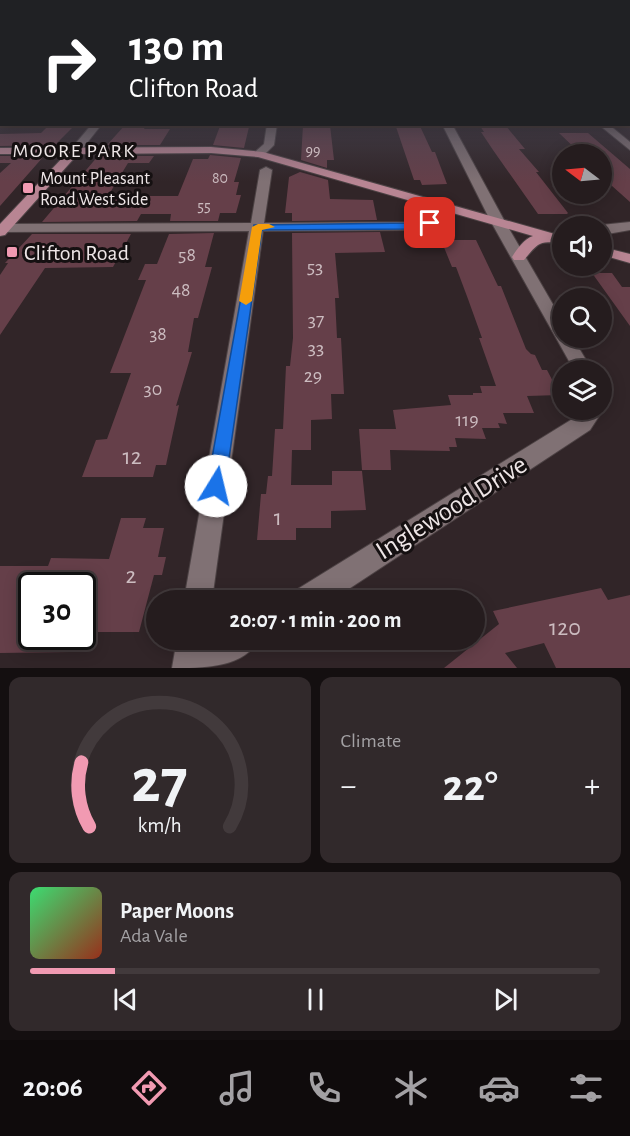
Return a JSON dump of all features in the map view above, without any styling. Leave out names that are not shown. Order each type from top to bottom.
[{"type":"main road","points":[[0,151],[211,150],[497,220],[552,237]]},
{"type":"main road","points":[[1,229],[75,151]]},
{"type":"main road","points":[[519,257],[532,241],[552,238]]},
{"type":"main road","points":[[612,254],[630,259]]},
{"type":"street","points":[[75,151],[96,126]]},
{"type":"street","points":[[200,590],[258,227],[263,162],[269,146],[272,126]]},
{"type":"street","points":[[448,126],[497,220],[552,316]]},
{"type":"street","points":[[604,126],[630,147]]},
{"type":"street","points":[[1,229],[411,226],[430,223]]},
{"type":"street","points":[[612,228],[630,226]]},
{"type":"street","name":"Inglewood Drive","points":[[322,590],[582,424],[585,420]]},
{"type":"street","points":[[188,668],[190,650]]},
{"type":"street","points":[[199,668],[227,650]]},
{"type":"building","points":[[48,126],[73,127],[55,145],[0,146],[0,134],[41,133]]},
{"type":"building","points":[[124,126],[170,129],[160,145],[107,145]]},
{"type":"building","points":[[220,126],[249,127],[244,148],[213,145]]},
{"type":"building","points":[[303,126],[330,126],[334,160],[327,160],[327,168],[301,160]]},
{"type":"building","points":[[396,126],[420,126],[432,152],[435,152],[447,184],[422,185],[420,180],[414,180]]},
{"type":"building","points":[[480,126],[506,126],[525,149],[519,149],[539,172],[536,172],[552,192],[552,204],[561,204],[568,213],[538,214],[481,132],[484,132]]},
{"type":"building","points":[[559,133],[588,133],[601,144],[571,144]]},
{"type":"building","points":[[612,154],[630,169],[630,202],[612,186]]},
{"type":"building","points":[[210,155],[241,158],[234,182],[239,182],[236,195],[241,195],[236,213],[220,213],[218,221],[170,221],[171,214],[141,214],[137,221],[42,222],[98,156],[154,156],[149,163],[128,163],[108,196],[178,196],[193,159],[208,159]]},
{"type":"building","points":[[0,156],[44,156],[0,206],[0,173],[11,163],[0,163]]},
{"type":"building","points":[[300,172],[328,180],[330,199],[373,200],[377,220],[292,221],[292,213],[285,213],[289,177]]},
{"type":"building","points":[[380,232],[385,252],[335,253],[339,298],[335,298],[337,338],[341,338],[344,394],[331,394],[332,419],[311,420],[311,450],[292,450],[291,485],[332,485],[332,471],[362,471],[366,510],[331,511],[331,528],[296,528],[296,540],[257,540],[261,494],[266,494],[268,476],[272,476],[275,429],[283,429],[286,366],[290,366],[293,338],[292,233]]},
{"type":"building","points":[[214,233],[205,267],[212,267],[198,318],[194,318],[188,352],[192,352],[176,406],[179,405],[166,465],[156,465],[153,477],[82,477],[96,440],[107,439],[131,373],[110,373],[146,280],[138,280],[145,264],[157,264],[169,234]]},
{"type":"building","points":[[32,234],[131,234],[113,267],[45,268],[0,335],[0,275],[8,263],[5,263]]},
{"type":"building","points":[[441,240],[476,240],[498,286],[501,286],[526,349],[535,355],[542,370],[547,370],[552,380],[552,395],[527,396],[534,413],[503,413],[507,424],[498,423],[500,428],[482,428],[486,439],[455,438],[457,447],[449,447],[450,451],[390,450],[391,470],[362,470],[359,429],[396,429],[393,410],[451,405],[448,395],[473,395],[473,393],[482,393],[480,386],[496,386],[479,338],[482,338],[456,267],[452,267]]},
{"type":"building","points":[[612,273],[622,287],[630,287],[630,326],[612,301],[612,288],[603,288],[594,276],[612,276]]},
{"type":"building","points":[[121,518],[146,518],[143,528],[164,528],[158,557],[166,557],[162,575],[154,575],[150,590],[146,590],[146,605],[139,632],[96,632],[96,572],[18,572],[18,650],[72,650],[71,652],[0,653],[0,566],[48,566],[51,558],[109,559]]},
{"type":"building","points":[[601,588],[608,600],[630,595],[630,668],[556,668],[544,643],[505,653],[517,668],[444,668],[466,650],[485,650],[485,635],[499,624],[493,611]]},
{"type":"slow traffic","points":[[246,301],[258,227],[269,227]]},
{"type":"place","name":"Mount Pleasant Road West Side","points":[[28,188]]},
{"type":"place","name":"Clifton Road","points":[[12,252]]},
{"type":"district","name":"MOORE PARK","points":[[74,150]]},
{"type":"route","points":[[216,486],[258,227],[411,226],[430,223]]}]
